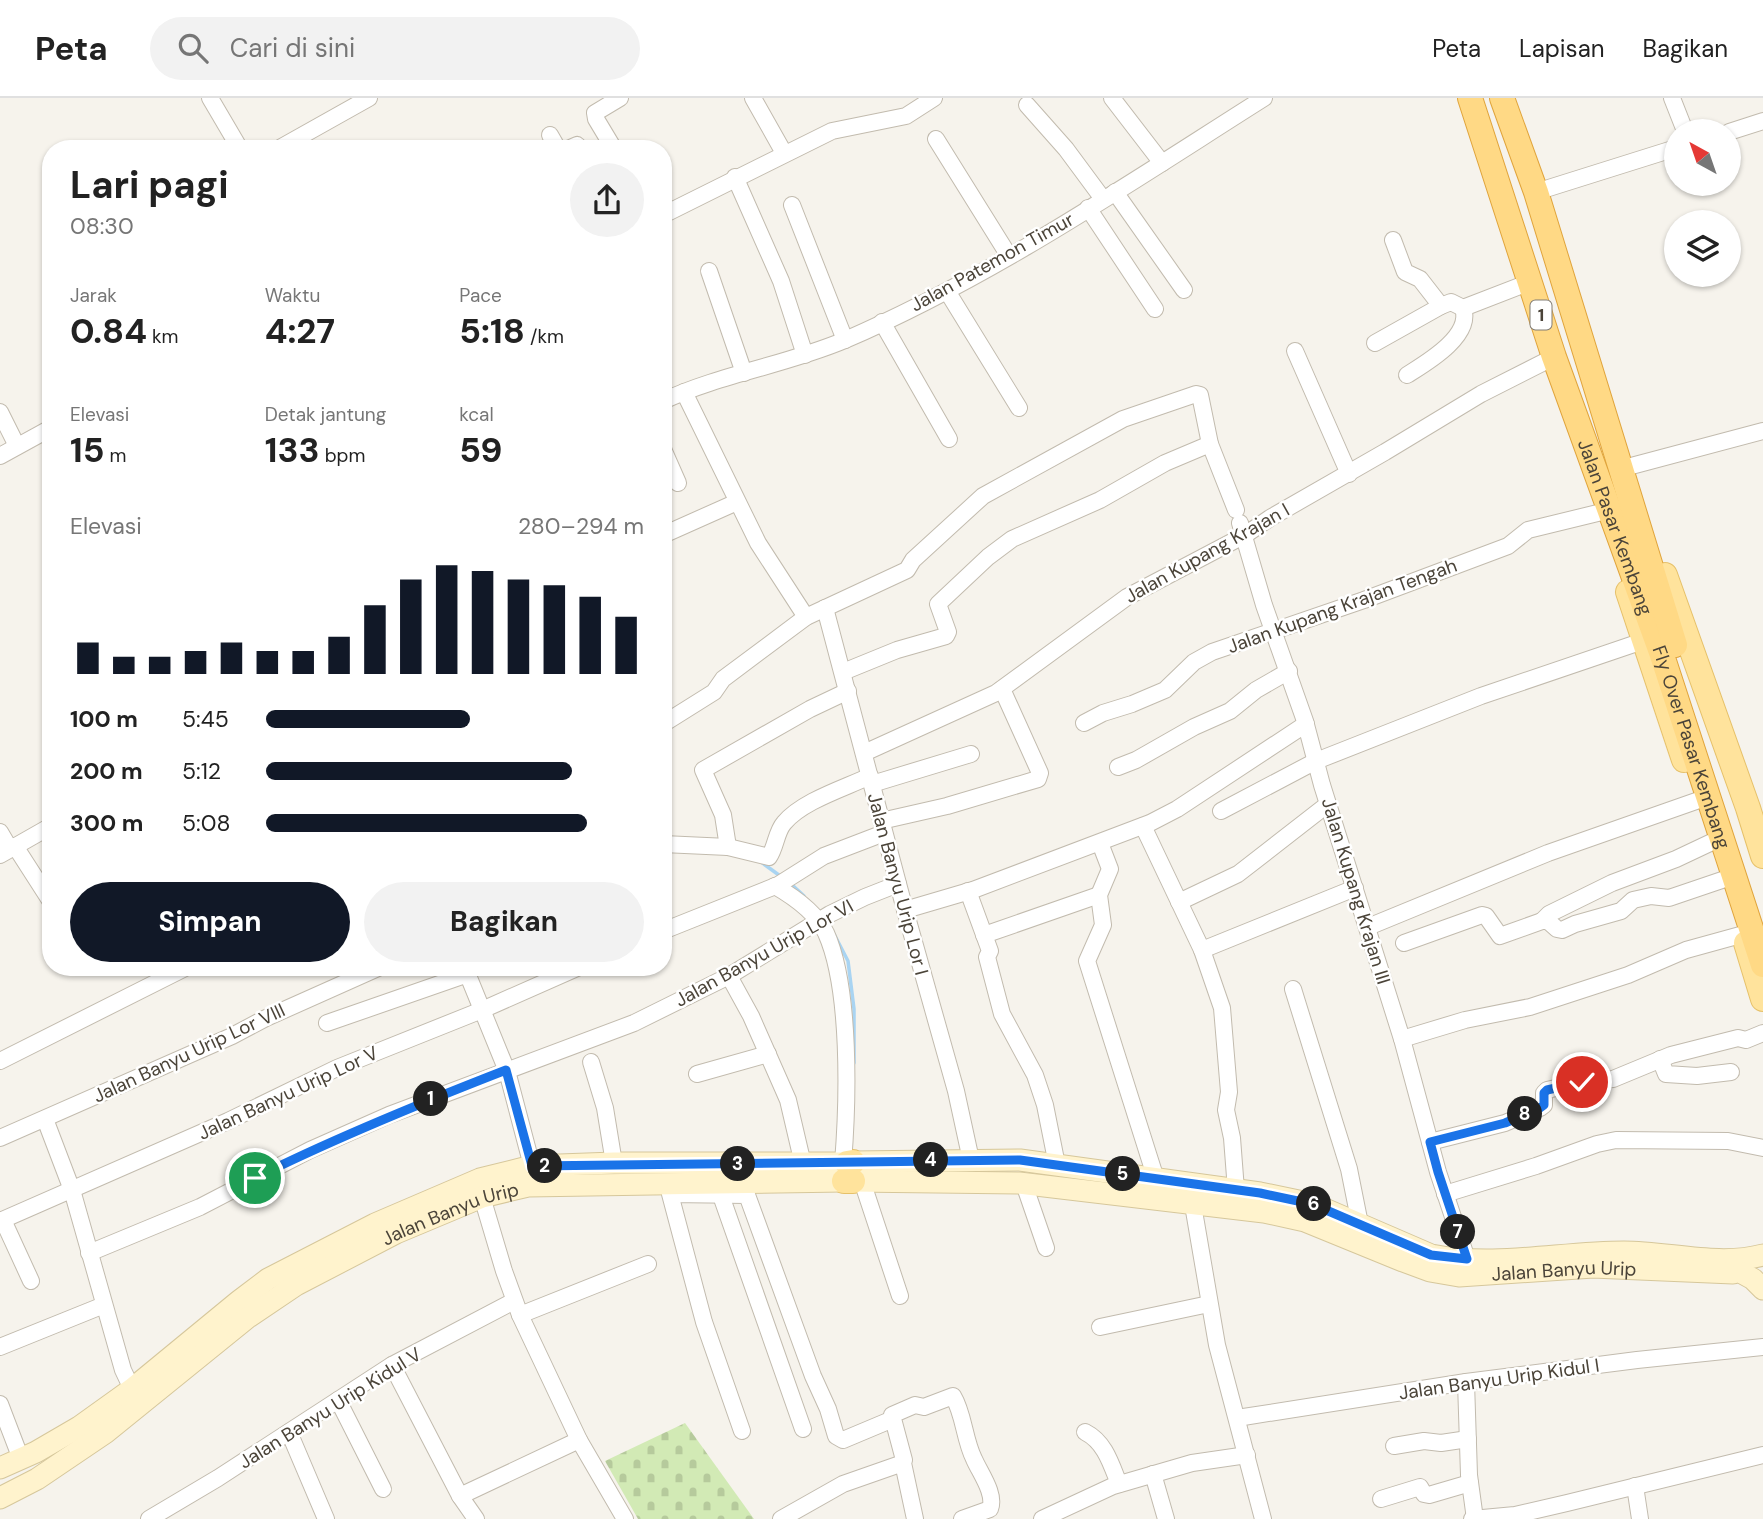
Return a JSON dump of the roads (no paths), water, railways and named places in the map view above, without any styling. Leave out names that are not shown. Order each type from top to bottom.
[{"type":"highway","name":"Jalan Pasar Kembang","points":[[1470,98],[1554,357],[1622,521]]},
{"type":"highway","name":"Jalan Pasar Kembang","points":[[1502,98],[1536,192],[1620,469],[1622,521]]},
{"type":"highway","name":"Fly Over Pasar Kembang","points":[[1622,521],[1760,970]]},
{"type":"highway","name":"Fly Over Pasar Kembang","points":[[1660,648],[1763,909]]},
{"type":"main road","name":"Jalan Pasar Kembang","points":[[1763,856],[1756,805],[1654,542],[1622,521],[1614,550],[1660,648],[1699,800],[1744,934],[1760,970],[1763,999]]},
{"type":"main road","name":"Jalan Banyu Urip","points":[[0,1468],[79,1427],[132,1389],[239,1301],[482,1197],[528,1186],[719,1189],[971,1160],[1020,1160],[1236,1189],[1312,1204],[1431,1255],[1467,1259],[1623,1252],[1732,1259],[1763,1255]]},
{"type":"main road","name":"Jalan Banyu Urip","points":[[0,1498],[37,1479],[105,1433],[247,1318],[273,1288],[375,1224],[480,1179],[532,1166],[614,1163],[803,1164],[850,1172],[1024,1184],[1264,1212],[1305,1221],[1421,1268],[1459,1276],[1593,1267],[1753,1271]]},
{"type":"main road","points":[[1753,1271],[1763,1289]]},
{"type":"street","points":[[210,98],[235,140]]},
{"type":"street","points":[[294,140],[369,98]]},
{"type":"street","points":[[609,140],[595,113],[620,98]]},
{"type":"street","points":[[753,98],[784,153]]},
{"type":"street","points":[[903,98],[911,113]]},
{"type":"street","points":[[672,210],[832,131],[858,124],[887,121],[911,113],[932,98]]},
{"type":"street","points":[[1112,98],[1162,163]]},
{"type":"street","points":[[1672,98],[1680,119]]},
{"type":"street","name":"Jalan Patemon Timur","points":[[672,397],[845,340],[947,291],[1162,163],[1255,100]]},
{"type":"street","points":[[1027,105],[1109,195],[1184,290]]},
{"type":"street","points":[[1741,128],[1763,121]]},
{"type":"street","points":[[936,139],[1009,256]]},
{"type":"street","points":[[1536,192],[1664,152]]},
{"type":"street","points":[[735,177],[780,281],[805,355]]},
{"type":"street","points":[[792,205],[845,340]]},
{"type":"street","points":[[1088,208],[1155,309]]},
{"type":"street","points":[[1393,240],[1405,272],[1420,279],[1441,306]]},
{"type":"street","points":[[709,271],[744,373]]},
{"type":"street","points":[[1375,343],[1451,302],[1463,308],[1530,282]]},
{"type":"street","points":[[947,291],[1019,408]]},
{"type":"street","points":[[1408,375],[1448,347],[1465,319],[1463,308]]},
{"type":"street","points":[[881,322],[949,439]]},
{"type":"street","points":[[1296,351],[1349,474]]},
{"type":"street","name":"Jalan Kupang Krajan I","points":[[864,752],[1002,689],[1127,597],[1241,523],[1270,518],[1481,394],[1554,357]]},
{"type":"street","points":[[684,392],[773,570],[806,617]]},
{"type":"street","name":"Jalan Kupang Krajan III","points":[[825,608],[907,570],[913,559],[983,496],[1123,419],[1199,394],[1210,444],[1241,523],[1264,605],[1306,724],[1328,804],[1402,1039],[1445,1194],[1467,1259]]},
{"type":"street","points":[[0,412],[17,446]]},
{"type":"street","points":[[1620,469],[1763,430]]},
{"type":"street","points":[[0,456],[42,433]]},
{"type":"street","points":[[843,672],[897,650],[947,636],[938,604],[1012,539],[1100,499],[1165,463],[1210,444]]},
{"type":"street","points":[[672,469],[678,483]]},
{"type":"street","points":[[672,531],[737,502]]},
{"type":"street","name":"Jalan Kupang Krajan Tengah","points":[[1084,723],[1165,690],[1194,662],[1212,652],[1364,600],[1508,545],[1528,530],[1622,521]]},
{"type":"street","points":[[672,718],[714,691],[723,679],[806,617],[825,608]]},
{"type":"street","name":"Jalan Banyu Urip Lor I","points":[[825,608],[956,1091],[971,1160]]},
{"type":"street","points":[[1221,811],[1316,761],[1480,696],[1660,648]]},
{"type":"street","points":[[1118,767],[1230,711],[1256,690],[1289,671]]},
{"type":"street","points":[[672,927],[780,883],[824,856],[883,827],[1038,779],[1040,774],[1002,689]]},
{"type":"street","points":[[727,848],[723,815],[704,770],[848,691]]},
{"type":"street","points":[[905,910],[968,891],[1143,826],[1177,809],[1306,724]]},
{"type":"street","points":[[672,845],[727,848],[769,858],[783,824],[817,800],[871,780],[971,754]]},
{"type":"street","points":[[1368,926],[1548,853],[1699,800]]},
{"type":"street","points":[[1179,902],[1238,874],[1328,804]]},
{"type":"street","points":[[1143,826],[1202,950],[1222,1008],[1229,1092],[1226,1110],[1232,1138],[1236,1189]]},
{"type":"street","points":[[8,850],[42,831]]},
{"type":"street","points":[[0,832],[8,850],[42,891]]},
{"type":"street","points":[[1542,921],[1549,914],[1612,883],[1712,842]]},
{"type":"street","points":[[1100,843],[1110,869],[1099,895],[1103,925],[1087,961],[1156,1179]]},
{"type":"street","points":[[1404,943],[1476,916],[1486,916],[1500,936],[1542,921],[1548,921],[1556,929],[1562,930],[1621,911],[1633,900],[1651,896],[1669,898],[1725,879]]},
{"type":"street","points":[[780,883],[823,919],[835,959],[842,1010],[850,1172],[900,1296]]},
{"type":"street","name":"Jalan Banyu Urip Lor VI","points":[[89,1253],[200,1207],[310,1150],[389,1115],[634,1023],[729,976],[823,919],[865,897],[898,884]]},
{"type":"street","points":[[1202,950],[1355,888]]},
{"type":"street","points":[[968,891],[990,951],[987,957],[1002,1014],[1035,1075],[1045,1105],[1057,1165]]},
{"type":"street","points":[[984,935],[1099,895]]},
{"type":"street","points":[[1402,1039],[1465,1020],[1530,1007],[1628,975],[1686,950],[1744,934]]},
{"type":"street","points":[[0,1061],[169,976]]},
{"type":"street","name":"Jalan Banyu Urip Lor VIII","points":[[0,1138],[232,1037],[266,1018],[360,976]]},
{"type":"street","points":[[327,1023],[453,976]]},
{"type":"street","points":[[468,976],[506,1070],[532,1166]]},
{"type":"street","name":"Jalan Banyu Urip Lor V","points":[[2,1221],[228,1121],[337,1068],[559,976]]},
{"type":"street","points":[[729,976],[751,1016],[788,1100],[803,1164]]},
{"type":"street","points":[[1293,989],[1349,1169],[1360,1224]]},
{"type":"street","points":[[1430,1142],[1505,1123],[1540,1108],[1544,1105],[1544,1093],[1547,1090],[1582,1082],[1613,1079],[1660,1059],[1738,1038],[1746,1040],[1763,1033]]},
{"type":"street","points":[[697,1074],[768,1054]]},
{"type":"street","points":[[1660,1059],[1666,1074],[1697,1076],[1731,1072]]},
{"type":"street","points":[[591,1062],[604,1108],[614,1163]]},
{"type":"street","points":[[45,1119],[72,1189],[104,1305],[132,1389]]},
{"type":"street","points":[[1445,1194],[1616,1140],[1728,1141],[1763,1148]]},
{"type":"street","points":[[1024,1184],[1046,1248]]},
{"type":"street","points":[[719,1189],[803,1429]]},
{"type":"street","points":[[742,1430],[704,1322],[669,1196],[719,1189],[747,1195],[836,1436],[843,1440],[893,1419]]},
{"type":"street","points":[[482,1197],[517,1308],[579,1440],[625,1519]]},
{"type":"street","points":[[1193,1205],[1217,1345],[1263,1519]]},
{"type":"street","points":[[2,1221],[31,1282]]},
{"type":"street","name":"Jalan Banyu Urip Kidul V","points":[[149,1519],[174,1513],[289,1432],[392,1365],[517,1308],[648,1264]]},
{"type":"street","points":[[1100,1327],[1209,1304]]},
{"type":"street","points":[[0,1347],[104,1305]]},
{"type":"street","name":"Jalan Banyu Urip Kidul I","points":[[1237,1418],[1466,1382],[1763,1347]]},
{"type":"street","points":[[392,1365],[460,1496],[476,1519]]},
{"type":"street","points":[[1466,1382],[1474,1518],[1515,1515],[1763,1455]]},
{"type":"street","points":[[915,1519],[893,1414],[915,1405],[923,1407],[955,1397],[973,1458],[992,1503],[990,1510],[962,1519]]},
{"type":"street","points":[[338,1400],[383,1489]]},
{"type":"street","points":[[0,1404],[21,1459]]},
{"type":"street","points":[[289,1432],[326,1519]]},
{"type":"street","points":[[1085,1432],[1095,1437],[1104,1449],[1119,1484]]},
{"type":"street","points":[[1394,1446],[1424,1441],[1441,1443],[1468,1439]]},
{"type":"street","points":[[460,1496],[579,1440]]},
{"type":"street","points":[[1042,1519],[1119,1484],[1192,1463],[1247,1455]]},
{"type":"street","points":[[781,1519],[843,1484],[903,1464]]},
{"type":"street","points":[[1153,1474],[1166,1519]]},
{"type":"street","points":[[1381,1499],[1420,1487],[1424,1494],[1429,1495],[1470,1483]]},
{"type":"street","points":[[1635,1486],[1640,1519]]},
{"type":"waterway","points":[[761,862],[783,878]]},
{"type":"waterway","points":[[789,882],[804,896]]},
{"type":"waterway","points":[[834,934],[848,961],[854,1009],[854,1063]]}]
